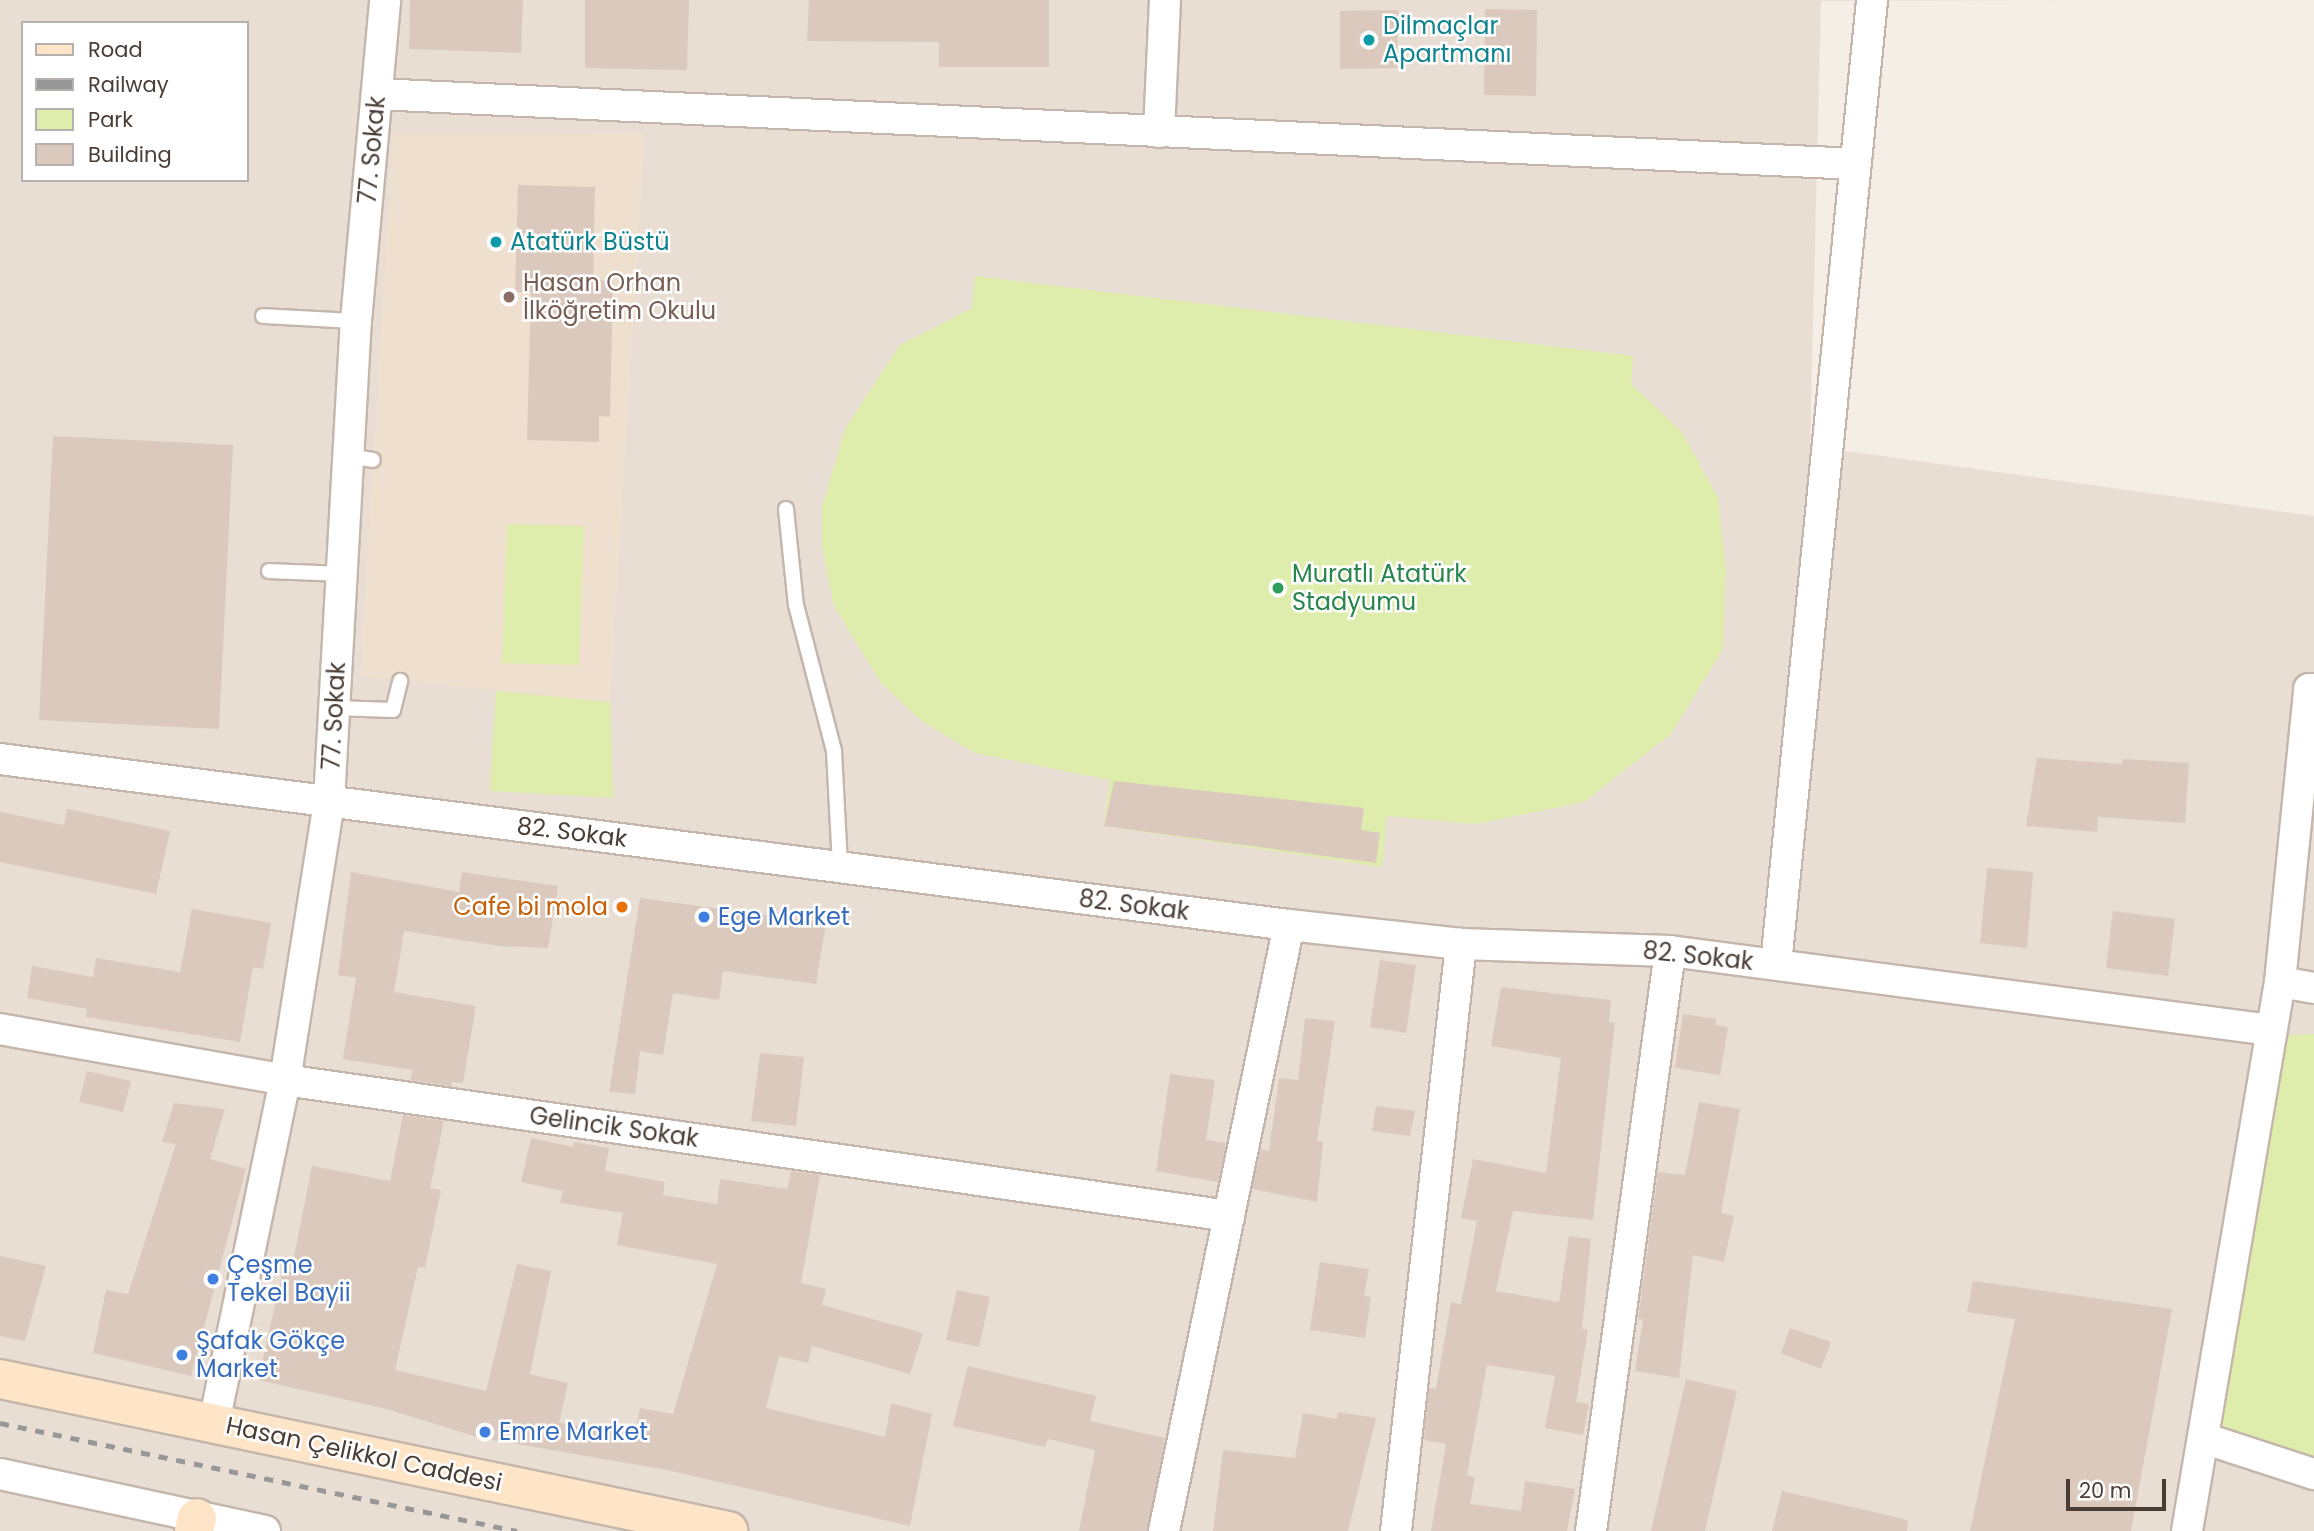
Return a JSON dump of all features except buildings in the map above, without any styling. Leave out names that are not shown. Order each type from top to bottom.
[{"type":"main road","name":"Hasan Çelikkol Caddesi","points":[[0,1379],[728,1531]]},
{"type":"street","name":"77. Sokak","points":[[214,1423],[285,1080],[329,801],[342,574],[361,458],[356,321],[385,0]]},
{"type":"street","points":[[1159,132],[1165,0]]},
{"type":"street","points":[[1776,964],[1872,0]]},
{"type":"street","points":[[377,94],[1856,164]]},
{"type":"street","points":[[2186,1531],[2280,982],[2309,689],[2314,689]]},
{"type":"street","name":"82. Sokak","points":[[0,759],[1289,925],[1461,944],[1670,951],[2270,1030]]},
{"type":"street","points":[[1164,1531],[1289,925]]},
{"type":"street","points":[[1396,1531],[1461,944]]},
{"type":"street","points":[[1591,1531],[1670,951]]},
{"type":"street","points":[[2280,982],[2314,988]]},
{"type":"street","name":"Gelincik Sokak","points":[[0,1029],[285,1080],[1229,1216]]},
{"type":"street","points":[[2203,1438],[2314,1474]]},
{"type":"street","points":[[0,1474],[196,1525],[265,1531]]},
{"type":"lane","points":[[263,316],[356,321]]},
{"type":"lane","points":[[786,509],[796,605],[834,751],[840,867]]},
{"type":"lane","points":[[269,571],[342,574]]},
{"type":"lane","points":[[334,708],[393,710],[400,681]]},
{"type":"shaded area","points":[[0,0],[2076,0],[1821,1],[1810,446],[2314,516],[2314,1531],[0,1531]]},
{"type":"shaded area","name":"Hasan Orhan İlköğretim Okulu","points":[[645,133],[610,702],[360,676],[393,134]]},
{"type":"green space","name":"Muratlı Atatürk Stadyumu","points":[[975,276],[1633,356],[1631,384],[1682,432],[1718,498],[1726,570],[1723,649],[1671,734],[1584,802],[1476,824],[1387,816],[1382,867],[1104,826],[1110,780],[975,753],[923,722],[881,683],[834,606],[822,546],[822,506],[846,427],[900,345],[972,308]]},
{"type":"green space","points":[[507,524],[584,526],[579,665],[502,663]]},
{"type":"green space","points":[[496,691],[610,702],[613,798],[490,791]]},
{"type":"green space","points":[[2314,1034],[2314,1483],[2205,1440],[2284,1035]]},
{"type":"railway","points":[[0,1423],[517,1531]]},
{"type":"place","name":"Dilmaçlar Apartmanı","points":[[1369,40]]},
{"type":"place","name":"Atatürk Büstü","points":[[496,242]]},
{"type":"place","name":"Hasan Orhan İlköğretim Okulu","points":[[509,297]]},
{"type":"place","name":"Muratlı Atatürk Stadyumu","points":[[1278,588]]},
{"type":"place","name":"Cafe bi mola","points":[[622,907]]},
{"type":"place","name":"Ege Market","points":[[704,917]]},
{"type":"place","name":"Çeşme Tekel Bayii","points":[[213,1279]]},
{"type":"place","name":"Şafak Gökçe Market","points":[[182,1355]]},
{"type":"place","name":"Emre Market","points":[[485,1432]]}]
